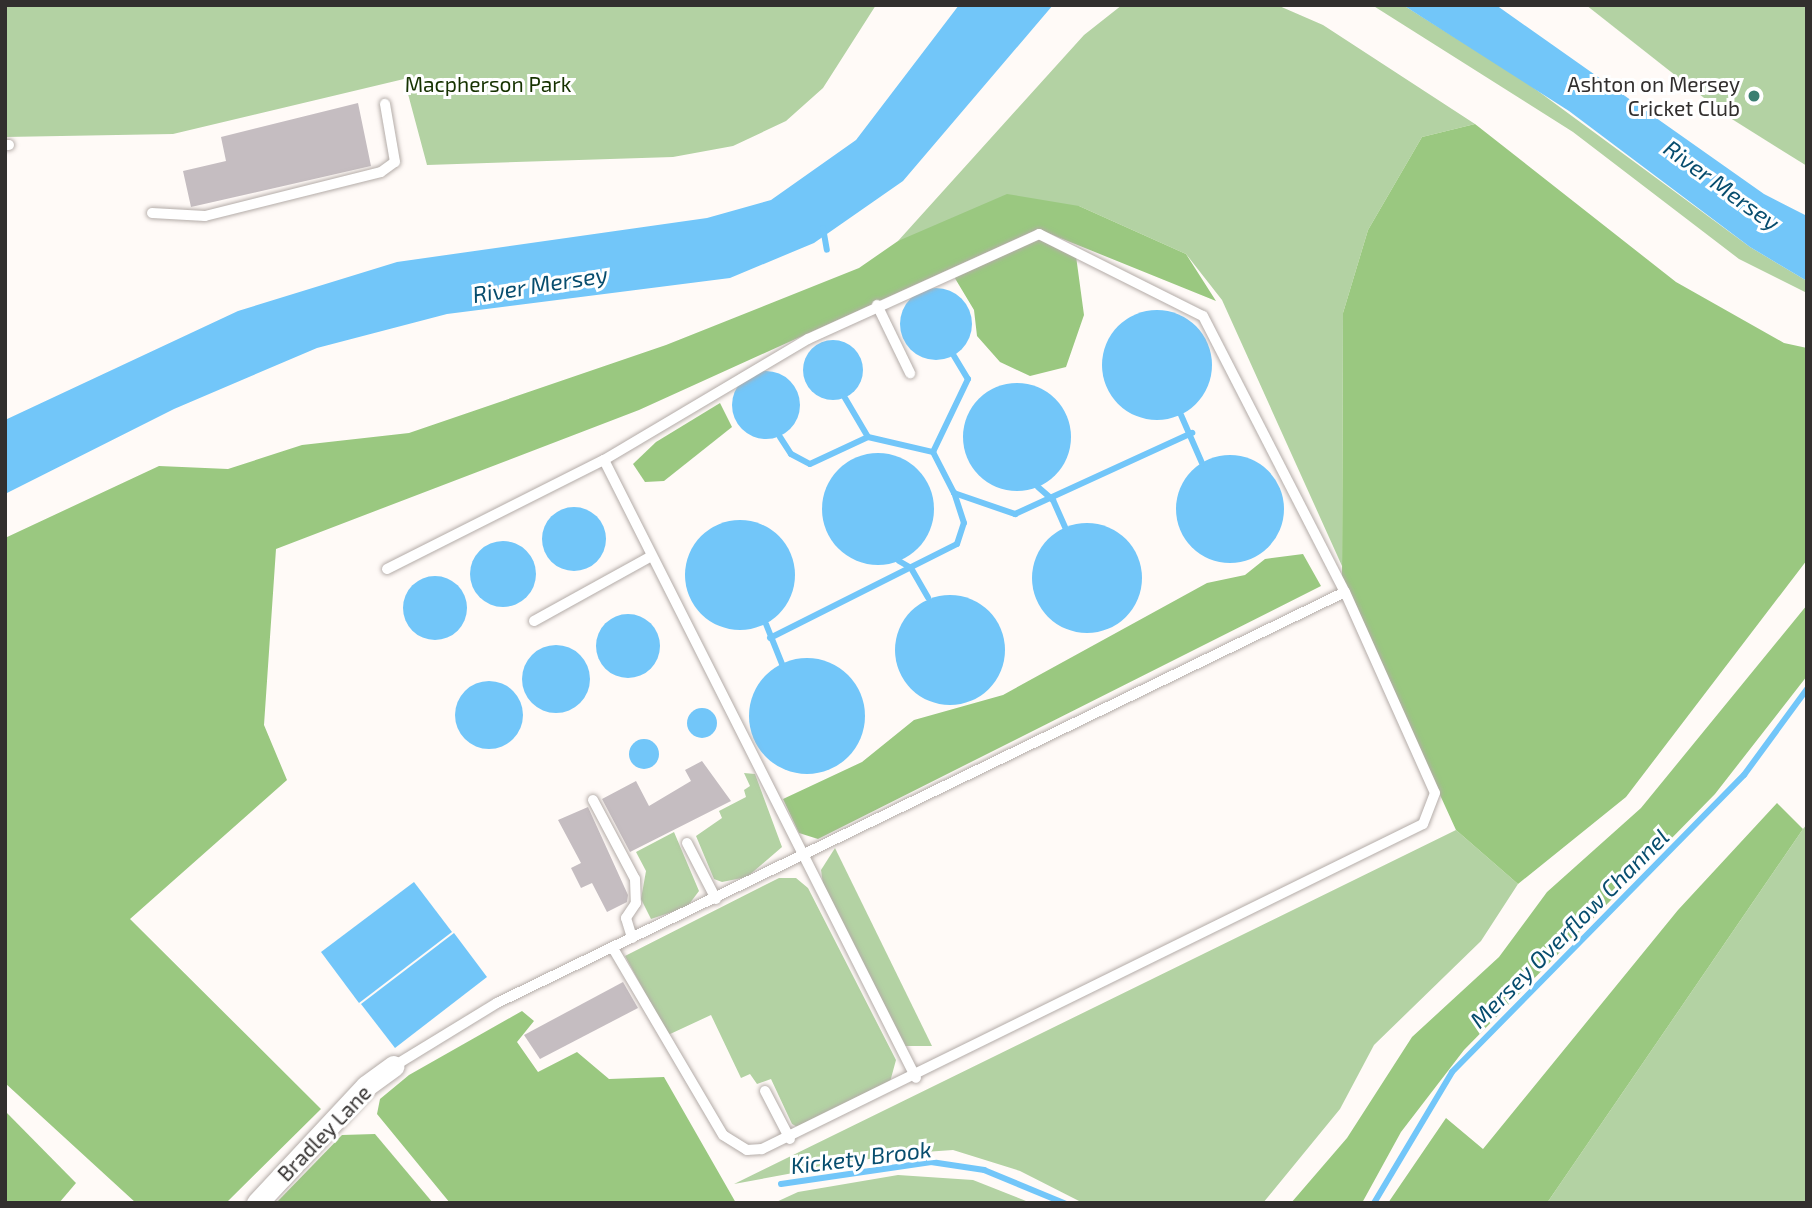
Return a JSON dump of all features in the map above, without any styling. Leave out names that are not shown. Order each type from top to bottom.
[{"type":"street","name":"Bradley Lane","points":[[257,1203],[366,1086],[394,1066]]},
{"type":"lane","points":[[152,213],[205,216],[381,172],[395,162],[384,104]]},
{"type":"lane","points":[[387,569],[604,460],[877,305],[1039,234],[1203,316],[1345,592],[1435,793],[1423,824],[790,1139],[747,1150],[723,1135],[612,948]]},
{"type":"lane","points":[[877,305],[910,373]]},
{"type":"lane","points":[[604,460],[650,557],[916,1078]]},
{"type":"lane","points":[[534,621],[650,557]]},
{"type":"lane","points":[[394,1066],[497,1003],[802,858],[1345,592]]},
{"type":"lane","points":[[593,800],[635,879],[636,903],[625,918],[632,938]]},
{"type":"lane","points":[[687,843],[716,899]]},
{"type":"lane","points":[[765,1091],[790,1139]]},
{"type":"green space","name":"Macpherson Park","points":[[5,5],[876,5],[823,88],[786,121],[733,146],[673,157],[427,165],[404,79],[173,134],[5,137]]},
{"type":"green space","points":[[1122,5],[1277,5],[1323,25],[1475,124],[1422,137],[1368,230],[1343,313],[1342,566],[1222,300],[1186,254],[1079,206],[898,241],[1084,35]]},
{"type":"green space","points":[[1372,5],[1403,5],[1523,80],[1750,247],[1807,281],[1807,293],[1739,259],[1573,132]]},
{"type":"green space","name":"Ashton on Mersey Cricket Club","points":[[1586,5],[1807,5],[1807,166],[1727,116]]},
{"type":"green space","points":[[1475,124],[1676,282],[1784,343],[1807,348],[1807,560],[1626,797],[1518,884],[1456,830],[1342,580],[1343,313],[1368,230],[1422,137]]},
{"type":"green space","points":[[1007,194],[1079,206],[1186,254],[1216,301],[1038,229],[639,410],[276,549],[264,725],[287,780],[130,919],[321,1109],[226,1203],[136,1203],[5,1083],[5,538],[159,466],[228,469],[302,445],[409,433],[666,345],[859,268],[898,241]]},
{"type":"green space","points":[[1037,238],[1076,256],[1084,315],[1066,367],[1030,376],[1000,362],[977,336],[974,310],[953,275]]},
{"type":"green space","points":[[720,403],[732,427],[664,481],[645,482],[633,464],[656,442]]},
{"type":"green space","points":[[1303,554],[1321,586],[818,839],[799,833],[783,799],[862,762],[914,720],[1003,695],[1207,583],[1245,575],[1265,559]]},
{"type":"green space","points":[[1807,605],[1807,676],[1715,794],[1464,1050],[1401,1132],[1362,1203],[1291,1203],[1347,1138],[1412,1037],[1499,957],[1547,892],[1641,808]]},
{"type":"green space","points":[[744,773],[755,774],[782,847],[747,877],[722,882],[714,879],[696,836],[722,818],[719,811],[746,797],[744,790],[750,786]]},
{"type":"green space","points":[[1777,803],[1803,829],[1547,1203],[1388,1203],[1446,1118],[1483,1149],[1678,910]]},
{"type":"green space","points":[[1807,824],[1807,1203],[1547,1203],[1803,829]]},
{"type":"green space","points":[[1456,830],[1518,884],[1481,941],[1374,1045],[1340,1109],[1263,1203],[1083,1203],[1020,1171],[953,1150],[896,1154],[734,1184]]},
{"type":"green space","points":[[674,832],[699,891],[687,907],[651,919],[641,899],[646,871],[636,852]]},
{"type":"green space","points":[[835,848],[932,1046],[904,1046],[823,884],[821,870]]},
{"type":"green space","points":[[779,878],[796,878],[808,888],[896,1060],[890,1082],[801,1129],[792,1124],[771,1079],[757,1084],[750,1074],[741,1078],[711,1015],[668,1035],[625,956]]},
{"type":"green space","points":[[522,1011],[534,1021],[517,1042],[538,1072],[577,1052],[609,1079],[664,1077],[736,1203],[450,1203],[377,1114],[380,1099],[409,1075]]},
{"type":"green space","points":[[5,1111],[76,1183],[59,1203],[5,1203]]},
{"type":"green space","points":[[375,1134],[433,1203],[276,1203],[342,1135]]},
{"type":"green space","points":[[898,1175],[973,1180],[1031,1203],[774,1203],[798,1192]]},
{"type":"water","name":"River Mersey","points":[[959,5],[1053,5],[903,181],[814,243],[730,278],[447,314],[317,348],[174,409],[5,494],[5,420],[238,311],[397,262],[707,218],[771,200],[856,140]]},
{"type":"water","name":"River Mersey","points":[[1403,5],[1496,5],[1764,194],[1807,216],[1807,281],[1750,247],[1569,111]]},
{"type":"water","points":[[936,288],[956,294],[966,304],[972,324],[966,344],[956,354],[936,360],[916,354],[906,344],[900,324],[906,304],[916,294]]},
{"type":"water","points":[[1157,310],[1178,314],[1196,326],[1208,344],[1212,365],[1208,386],[1196,404],[1178,416],[1157,420],[1136,416],[1118,404],[1106,386],[1102,365],[1106,344],[1118,326],[1136,314]]},
{"type":"water","points":[[827,340],[839,340],[858,353],[863,370],[861,382],[850,395],[839,400],[827,400],[808,387],[803,376],[803,364],[816,345]]},
{"type":"water","points":[[766,371],[779,374],[790,381],[797,392],[800,405],[797,418],[790,429],[779,436],[766,439],[753,436],[742,429],[735,418],[732,405],[735,392],[742,381],[753,374]]},
{"type":"water","points":[[1017,383],[1038,387],[1055,399],[1067,416],[1071,437],[1067,458],[1055,475],[1038,487],[1017,491],[996,487],[979,475],[967,458],[963,437],[967,416],[979,399],[996,387]]},
{"type":"water","points":[[878,453],[899,457],[918,469],[930,488],[934,509],[930,530],[918,549],[899,561],[878,565],[857,561],[838,549],[826,530],[822,509],[826,488],[838,469],[857,457]]},
{"type":"water","points":[[1230,455],[1251,459],[1268,471],[1280,488],[1284,509],[1280,530],[1268,547],[1251,559],[1230,563],[1209,559],[1192,547],[1180,530],[1176,509],[1180,488],[1192,471],[1209,459]]},
{"type":"water","points":[[574,507],[586,509],[597,516],[604,527],[604,551],[597,562],[586,569],[574,571],[562,569],[551,562],[544,551],[542,539],[544,527],[551,516],[562,509]]},
{"type":"water","points":[[740,520],[761,524],[779,536],[791,554],[795,575],[791,596],[779,614],[761,626],[740,630],[719,626],[701,614],[689,596],[685,575],[689,554],[701,536],[719,524]]},
{"type":"water","points":[[1087,523],[1108,527],[1126,539],[1138,557],[1142,578],[1138,599],[1126,617],[1108,629],[1087,633],[1066,629],[1048,617],[1036,599],[1032,578],[1036,557],[1048,539],[1066,527]]},
{"type":"water","points":[[503,541],[516,544],[526,551],[533,561],[536,574],[533,587],[526,597],[516,604],[503,607],[490,604],[480,597],[473,587],[470,574],[473,561],[480,551],[490,544]]},
{"type":"water","points":[[435,576],[447,578],[458,585],[465,596],[465,620],[458,631],[447,638],[435,640],[423,638],[412,631],[405,620],[403,608],[405,596],[412,585],[423,578]]},
{"type":"water","points":[[950,595],[971,599],[989,611],[1001,629],[1005,650],[1001,671],[989,689],[971,701],[950,705],[929,701],[911,689],[899,671],[895,650],[899,629],[911,611],[929,599]]},
{"type":"water","points":[[622,614],[634,614],[651,623],[658,634],[658,658],[651,669],[634,678],[622,678],[610,673],[601,664],[596,652],[596,640],[601,628],[610,619]]},
{"type":"water","points":[[556,645],[569,648],[580,655],[587,666],[590,679],[587,692],[580,703],[569,710],[556,713],[543,710],[532,703],[525,692],[522,679],[525,666],[532,655],[543,648]]},
{"type":"water","points":[[807,658],[829,663],[848,675],[860,694],[865,716],[860,738],[848,757],[829,769],[807,774],[785,769],[766,757],[754,738],[749,716],[754,694],[766,675],[785,663]]},
{"type":"water","points":[[489,681],[502,684],[513,691],[520,702],[523,715],[520,728],[513,739],[502,746],[489,749],[476,746],[465,739],[458,728],[455,715],[458,702],[465,691],[476,684]]},
{"type":"water","points":[[702,708],[713,712],[717,723],[713,734],[702,738],[691,734],[687,723],[691,712]]},
{"type":"water","points":[[644,739],[655,743],[659,754],[655,765],[644,769],[633,765],[629,754],[633,743]]},
{"type":"water","points":[[414,882],[452,932],[359,1003],[321,952]]},
{"type":"water","points":[[454,933],[487,977],[395,1048],[361,1004]]},
{"type":"building","points":[[358,103],[371,166],[191,207],[183,171],[226,161],[221,137]]},
{"type":"building","points":[[702,761],[731,801],[630,852],[602,799],[636,781],[649,806],[691,781],[685,770]]},
{"type":"building","points":[[588,807],[628,895],[627,902],[607,912],[592,883],[581,888],[571,868],[581,863],[558,820]]},
{"type":"building","points":[[623,982],[638,1008],[540,1059],[524,1035]]},
{"type":"waterway","points":[[823,228],[827,250]]},
{"type":"waterway","points":[[954,356],[968,379],[933,452],[954,493],[1015,514],[1192,433]]},
{"type":"waterway","points":[[845,398],[868,437],[933,452]]},
{"type":"waterway","points":[[1181,415],[1202,463]]},
{"type":"waterway","points":[[780,437],[791,454],[810,464],[868,437]]},
{"type":"waterway","points":[[1038,487],[1053,500],[1065,527]]},
{"type":"waterway","points":[[770,638],[957,544],[964,523],[954,493]]},
{"type":"waterway","points":[[899,561],[911,568],[928,598]]},
{"type":"waterway","points":[[766,624],[782,664]]},
{"type":"waterway","name":"Mersey Overflow Channel","points":[[1374,1203],[1452,1072],[1744,775],[1807,689]]},
{"type":"waterway","name":"Kickety Brook","points":[[781,1184],[931,1162],[984,1170],[1064,1203]]},
{"type":"place","name":"Ashton on Mersey Cricket Club","points":[[1754,96]]}]
